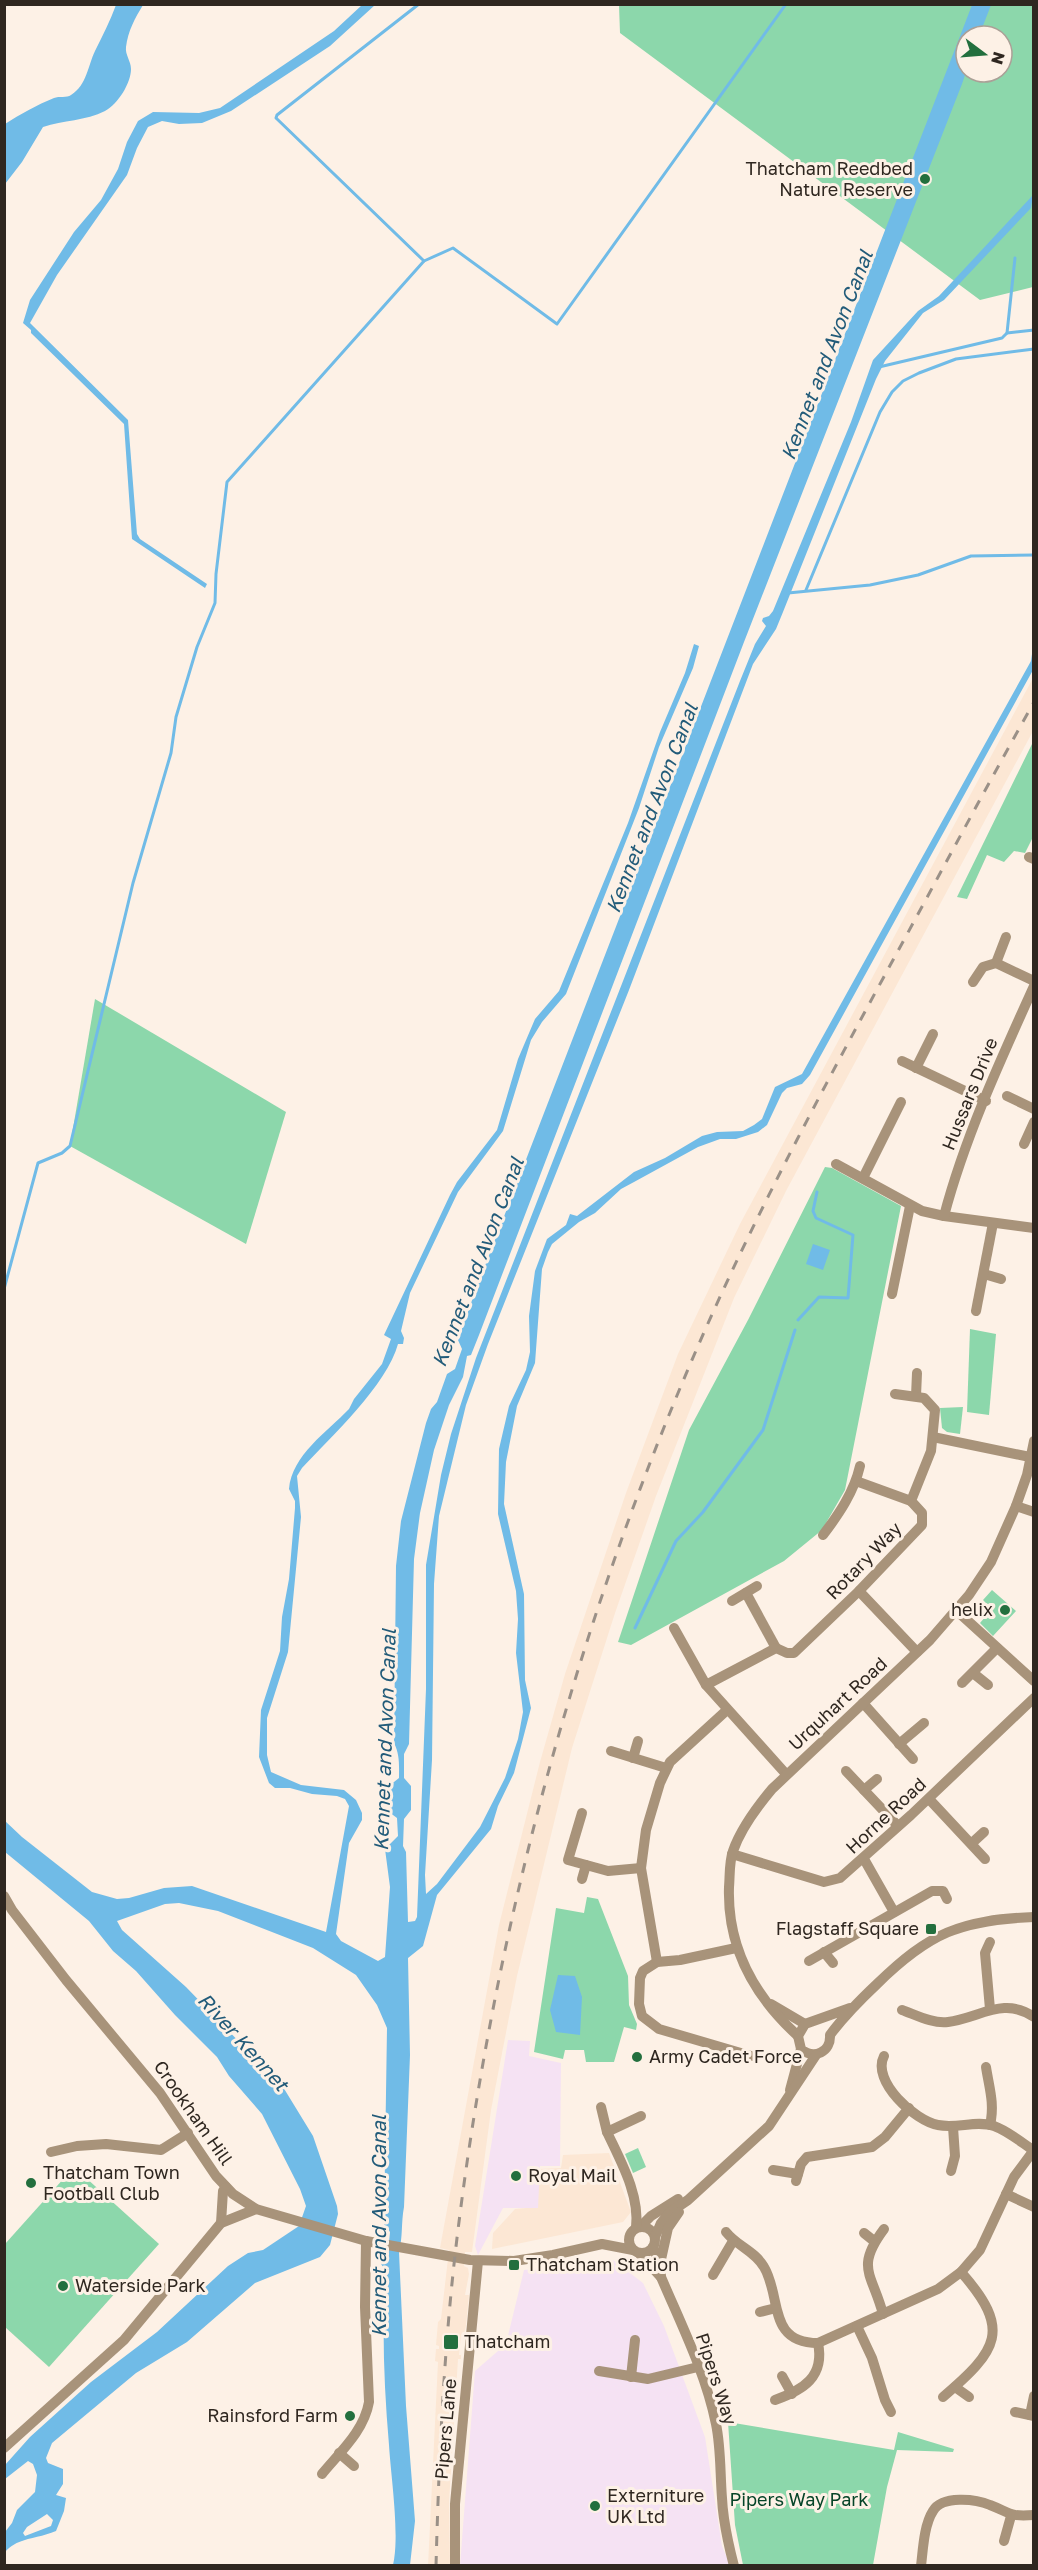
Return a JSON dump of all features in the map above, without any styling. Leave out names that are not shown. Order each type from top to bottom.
[{"type":"street","points":[[996,963],[1006,937]]},
{"type":"street","points":[[973,982],[983,967],[996,963],[1034,981]]},
{"type":"street","name":"Hussars Drive","points":[[944,1216],[954,1179],[1006,1048],[1034,986]]},
{"type":"street","points":[[916,1068],[933,1034]]},
{"type":"street","points":[[902,1062],[986,1101]]},
{"type":"street","points":[[1007,1096],[1034,1109]]},
{"type":"street","points":[[863,1178],[901,1102]]},
{"type":"street","points":[[1024,1144],[1034,1122]]},
{"type":"street","points":[[836,1164],[903,1199],[910,1206],[944,1216],[1034,1228]]},
{"type":"street","points":[[892,1294],[910,1206]]},
{"type":"street","points":[[976,1311],[993,1223]]},
{"type":"street","points":[[984,1274],[1001,1279]]},
{"type":"street","points":[[896,1394],[916,1396],[917,1373]]},
{"type":"street","name":"Rotary Way","points":[[705,1686],[776,1648],[787,1653],[794,1653],[859,1591],[921,1525],[922,1513],[911,1501],[926,1466],[933,1437],[935,1410],[927,1400],[916,1396]]},
{"type":"street","points":[[933,1437],[1030,1457]]},
{"type":"street","name":"Urquhart Road","points":[[798,2036],[778,2018],[749,1977],[736,1948],[729,1912],[732,1854],[755,1811],[786,1774],[917,1652],[957,1611],[991,1562],[1016,1506],[1034,1441]]},
{"type":"street","points":[[823,1535],[838,1515],[856,1481],[860,1466]]},
{"type":"street","points":[[856,1481],[911,1501]]},
{"type":"street","points":[[1016,1506],[1034,1512]]},
{"type":"street","points":[[732,1601],[757,1586]]},
{"type":"street","points":[[859,1591],[917,1652]]},
{"type":"street","points":[[746,1593],[776,1648]]},
{"type":"street","points":[[957,1611],[1034,1681]]},
{"type":"street","points":[[674,1628],[705,1686],[786,1774]]},
{"type":"street","points":[[962,1683],[997,1648]]},
{"type":"street","points":[[973,1673],[988,1685]]},
{"type":"street","name":"Horne Road","points":[[732,1854],[824,1882],[840,1878],[864,1859],[1034,1698]]},
{"type":"street","points":[[863,1702],[913,1759]]},
{"type":"street","points":[[657,1962],[641,1868],[644,1837],[666,1768],[727,1710]]},
{"type":"street","points":[[900,1744],[924,1723]]},
{"type":"street","points":[[633,1758],[638,1741]]},
{"type":"street","points":[[611,1751],[666,1768]]},
{"type":"street","points":[[846,1771],[898,1826]]},
{"type":"street","points":[[864,1790],[877,1779]]},
{"type":"street","points":[[929,1798],[986,1859]]},
{"type":"street","points":[[582,1813],[568,1860],[608,1871],[641,1868]]},
{"type":"street","points":[[972,1843],[984,1832]]},
{"type":"street","points":[[864,1859],[894,1912]]},
{"type":"street","points":[[582,1879],[586,1865]]},
{"type":"street","points":[[809,1961],[932,1891],[943,1891],[948,1899]]},
{"type":"street","name":"Crookham Hill","points":[[4,1896],[12,1910],[66,1980],[160,2093],[226,2187],[256,2209],[370,2242],[478,2261],[523,2259],[629,2237]]},
{"type":"street","points":[[660,2264],[668,2228],[688,2200],[708,2179],[762,2134],[807,2072],[816,2055],[826,2050],[830,2035],[850,2008],[897,1963],[937,1936],[971,1924],[1034,1917]]},
{"type":"street","points":[[736,1948],[680,1960],[657,1962],[648,1967],[640,1978],[639,2004],[642,2016],[659,2029],[751,2056]]},
{"type":"street","points":[[984,1949],[990,2009]]},
{"type":"street","points":[[824,1952],[833,1963]]},
{"type":"street","name":"Urquhart Road","points":[[766,2001],[805,2024]]},
{"type":"street","points":[[902,2010],[923,2017],[950,2021],[990,2009],[1012,2007],[1034,2017]]},
{"type":"street","points":[[789,2096],[801,2049],[798,2036],[805,2024],[817,2022],[850,2008]]},
{"type":"street","points":[[918,2029],[923,2017]]},
{"type":"street","points":[[817,2022],[824,2025],[830,2035]]},
{"type":"street","points":[[801,2049],[816,2055]]},
{"type":"street","points":[[735,2066],[739,2053]]},
{"type":"street","points":[[713,2275],[730,2237],[750,2251],[764,2266],[773,2290],[777,2317],[786,2331],[803,2341],[818,2343],[938,2289],[961,2272],[974,2258],[1006,2194],[1033,2150],[990,2125],[953,2127],[934,2124],[909,2108],[882,2079],[880,2067],[884,2056]]},
{"type":"street","points":[[986,2067],[993,2103],[990,2125]]},
{"type":"street","points":[[871,2076],[882,2079]]},
{"type":"street","points":[[601,2107],[607,2133],[631,2188],[638,2213],[638,2227]]},
{"type":"street","points":[[773,2170],[797,2177],[801,2164],[812,2155],[876,2145],[909,2108]]},
{"type":"street","points":[[607,2133],[641,2116]]},
{"type":"street","points":[[951,2171],[955,2156],[953,2127]]},
{"type":"street","points":[[51,2152],[77,2146],[106,2144],[161,2150],[188,2133]]},
{"type":"street","points":[[636,2251],[629,2237],[638,2227],[708,2179]]},
{"type":"street","points":[[221,2223],[223,2191],[226,2187]]},
{"type":"street","points":[[1006,2194],[1034,2207]]},
{"type":"street","points":[[602,2244],[647,2252],[654,2242],[661,2223],[669,2213],[688,2200]]},
{"type":"street","points":[[4,2448],[124,2340],[221,2223],[256,2209]]},
{"type":"street","points":[[638,2227],[648,2228],[654,2242]]},
{"type":"street","points":[[883,2314],[867,2266],[867,2254],[884,2229]]},
{"type":"street","points":[[864,2234],[874,2241]]},
{"type":"street","points":[[322,2474],[362,2425],[369,2403],[365,2307],[370,2242]]},
{"type":"street","name":"Pipers Way","points":[[654,2242],[661,2277],[698,2367],[716,2422],[727,2542],[734,2565]]},
{"type":"street","name":"Pipers Way","points":[[636,2251],[661,2277]]},
{"type":"street","name":"Pipers Lane","points":[[455,2565],[455,2504],[478,2261]]},
{"type":"street","points":[[943,2397],[981,2361],[993,2333],[987,2304],[961,2272]]},
{"type":"street","points":[[760,2312],[776,2308]]},
{"type":"street","points":[[857,2326],[872,2358],[891,2412]]},
{"type":"street","points":[[631,2377],[635,2340]]},
{"type":"street","points":[[775,2400],[806,2387],[820,2358],[818,2343]]},
{"type":"street","points":[[599,2371],[648,2379],[698,2367]]},
{"type":"street","points":[[782,2376],[792,2394]]},
{"type":"street","points":[[955,2387],[969,2397]]},
{"type":"street","points":[[1015,2412],[1032,2415],[1034,2396]]},
{"type":"street","points":[[873,2401],[885,2400]]},
{"type":"street","points":[[339,2453],[354,2466]]},
{"type":"street","points":[[927,2498],[935,2508]]},
{"type":"street","points":[[921,2565],[929,2520],[935,2508],[948,2502],[973,2501],[989,2505],[1011,2516],[1034,2515]]},
{"type":"street","points":[[1004,2541],[1011,2516]]},
{"type":"shaded area","points":[[1033,678],[1033,731],[786,1191],[734,1298],[656,1496],[615,1613],[572,1748],[517,1976],[491,2110],[472,2252],[465,2252],[464,2266],[468,2268],[469,2274],[465,2295],[469,2295],[466,2326],[464,2334],[461,2335],[459,2355],[461,2359],[458,2359],[449,2502],[450,2565],[428,2566],[438,2362],[435,2361],[436,2349],[439,2349],[436,2345],[449,2250],[440,2248],[499,1925],[565,1674],[626,1493],[678,1354],[740,1224]]},
{"type":"shaded area","points":[[508,2040],[530,2041],[529,2056],[561,2063],[560,2166],[540,2166],[538,2208],[503,2208],[478,2255],[475,2246]]},
{"type":"shaded area","points":[[609,2153],[631,2212],[623,2222],[492,2249],[493,2233],[515,2209],[538,2207],[538,2169],[561,2168],[563,2155]]},
{"type":"shaded area","points":[[613,2260],[643,2283],[664,2326],[705,2437],[722,2546],[730,2565],[460,2566],[475,2371],[506,2344],[524,2270]]},
{"type":"green space","name":"Thatcham Reedbed Nature Reserve","points":[[619,5],[1033,5],[1033,287],[980,300],[620,33]]},
{"type":"green space","points":[[1033,742],[1033,837],[1025,853],[1014,851],[1004,862],[987,855],[967,899],[957,897]]},
{"type":"green space","points":[[95,999],[286,1112],[246,1244],[70,1146]]},
{"type":"green space","points":[[825,1167],[832,1168],[901,1206],[845,1490],[822,1530],[784,1561],[631,1645],[618,1642],[689,1430],[748,1320]]},
{"type":"green space","points":[[970,1329],[996,1334],[989,1415],[967,1412]]},
{"type":"green space","points":[[963,1407],[960,1434],[947,1432],[942,1428],[940,1408]]},
{"type":"green space","points":[[992,1590],[1016,1611],[993,1636],[980,1623],[992,1609],[983,1600]]},
{"type":"green space","points":[[587,1897],[598,1899],[628,1976],[629,2005],[637,2024],[636,2030],[624,2027],[614,2062],[586,2062],[584,2050],[565,2050],[563,2059],[534,2052],[556,1908],[584,1913]]},
{"type":"green space","points":[[638,2148],[646,2167],[633,2173],[625,2154]]},
{"type":"green space","name":"Waterside Park","points":[[74,2167],[159,2244],[49,2367],[5,2327],[5,2244]]},
{"type":"green space","name":"Pipers Way Park","points":[[728,2422],[894,2450],[898,2432],[954,2449],[953,2452],[897,2450],[887,2487],[873,2565],[743,2565],[735,2525]]},
{"type":"water","points":[[116,5],[143,5],[132,25],[127,41],[126,50],[131,69],[123,93],[110,108],[98,114],[43,127],[22,162],[5,184],[5,124],[56,97],[69,96],[81,86]]},
{"type":"water","points":[[362,5],[375,5],[330,46],[231,111],[202,123],[179,124],[162,121],[148,127],[127,175],[57,275],[30,323],[128,420],[137,534],[140,539],[207,584],[205,588],[132,539],[124,424],[23,323],[30,300],[74,232],[101,200],[118,169],[127,142],[138,121],[153,112],[199,113],[220,108],[334,31]]},
{"type":"water","points":[[972,5],[991,5],[984,24],[965,24]]},
{"type":"water","points":[[954,52],[954,84],[962,84],[744,642],[479,1335],[471,1355],[467,1356],[463,1377],[449,1405],[434,1450],[420,1513],[414,1559],[409,1744],[404,1754],[404,1778],[411,1786],[411,1810],[404,1819],[403,1846],[406,1852],[408,1922],[415,1921],[417,1917],[426,1689],[426,1565],[441,1475],[451,1434],[476,1358],[740,681],[755,644],[766,626],[762,621],[763,618],[769,616],[773,611],[851,422],[873,360],[918,311],[939,296],[1033,195],[1031,208],[944,300],[923,313],[885,361],[876,379],[776,629],[753,664],[629,990],[488,1344],[466,1405],[439,1516],[434,1584],[432,1760],[425,1875],[426,1894],[437,1884],[480,1827],[505,1778],[518,1739],[523,1712],[516,1653],[518,1619],[516,1591],[498,1514],[499,1449],[509,1406],[526,1370],[530,1352],[529,1316],[535,1271],[547,1239],[566,1225],[570,1214],[577,1216],[634,1172],[665,1158],[702,1136],[717,1132],[743,1131],[754,1125],[762,1119],[775,1087],[802,1074],[1031,661],[1033,647],[1033,670],[810,1075],[802,1084],[787,1088],[782,1093],[767,1125],[758,1132],[736,1139],[720,1139],[698,1147],[621,1189],[595,1213],[579,1222],[552,1244],[542,1269],[535,1363],[517,1406],[506,1462],[504,1504],[524,1594],[525,1680],[531,1708],[514,1773],[498,1806],[491,1829],[437,1895],[423,1946],[408,1958],[410,2055],[404,2207],[399,2252],[406,2406],[415,2521],[410,2565],[393,2565],[396,2538],[385,2381],[385,2274],[381,2263],[388,2252],[390,2232],[384,2224],[387,2028],[377,2005],[356,1975],[313,1948],[218,1911],[179,1903],[165,1904],[117,1921],[122,1930],[186,1987],[283,2087],[313,2136],[337,2206],[338,2214],[330,2245],[320,2257],[255,2283],[187,2342],[136,2373],[52,2443],[46,2458],[48,2463],[63,2469],[63,2484],[56,2495],[66,2498],[64,2511],[56,2531],[22,2541],[5,2552],[5,2532],[12,2523],[17,2510],[35,2492],[37,2475],[33,2464],[28,2461],[5,2479],[5,2465],[30,2437],[91,2382],[157,2332],[228,2266],[248,2253],[263,2250],[299,2226],[306,2206],[300,2189],[262,2114],[229,2076],[217,2057],[136,1971],[113,1951],[89,1921],[5,1852],[4,1820],[92,1892],[117,1899],[164,1888],[192,1886],[326,1932],[349,1806],[345,1799],[337,1796],[312,1794],[290,1788],[275,1788],[269,1783],[259,1757],[261,1710],[280,1651],[282,1617],[289,1579],[295,1508],[295,1501],[289,1489],[292,1477],[304,1455],[321,1435],[349,1409],[354,1399],[382,1364],[391,1339],[384,1335],[450,1195],[457,1182],[497,1130],[518,1059],[535,1019],[559,991],[628,823],[694,644],[699,646],[693,668],[659,747],[639,808],[566,994],[542,1022],[531,1040],[503,1131],[458,1192],[410,1293],[401,1331],[404,1338],[403,1344],[398,1344],[392,1360],[357,1410],[297,1476],[301,1517],[288,1652],[267,1718],[267,1755],[271,1772],[301,1785],[344,1790],[356,1800],[362,1813],[362,1820],[349,1843],[336,1934],[341,1941],[378,1961],[385,1957],[390,1887],[385,1849],[398,1836],[397,1818],[389,1812],[389,1786],[399,1778],[398,1756],[394,1743],[396,1566],[401,1521],[426,1423],[431,1409],[437,1402],[447,1374],[455,1369],[462,1349],[458,1340]],"holes":[[[47,2514],[53,2520],[51,2526],[25,2536],[23,2533],[27,2527]]]},
{"type":"water","points":[[813,1244],[830,1250],[823,1270],[806,1264]]},
{"type":"water","points":[[558,1975],[575,1976],[582,1997],[580,2035],[556,2032],[550,2010]]},
{"type":"waterway","points":[[419,4],[276,118],[424,261]]},
{"type":"waterway","points":[[4,1289],[38,1163],[62,1153],[70,1146],[133,883],[171,753],[176,717],[197,647],[215,603],[216,574],[227,482],[424,261],[453,248],[557,324],[786,4]]},
{"type":"waterway","points":[[879,367],[1002,338],[1007,333],[1015,258]]},
{"type":"waterway","points":[[1007,333],[1034,330]]},
{"type":"waterway","points":[[806,590],[880,412],[892,392],[903,381],[956,359],[1034,349]]},
{"type":"waterway","points":[[788,593],[870,585],[918,575],[971,556],[1034,555]]},
{"type":"waterway","points":[[798,1320],[819,1297],[848,1298],[853,1235],[816,1218],[813,1211],[817,1192]]},
{"type":"waterway","points":[[635,1628],[676,1541],[703,1512],[763,1430],[795,1330]]},
{"type":"railway","points":[[436,2566],[445,2360],[457,2238],[473,2123],[493,2009],[517,1896],[545,1783],[577,1672],[654,1453],[721,1294],[824,1089],[1034,702]]},
{"type":"place","name":"Thatcham Reedbed Nature Reserve","points":[[925,179]]},
{"type":"place","name":"helix","points":[[1005,1610]]},
{"type":"place","name":"Flagstaff Square","points":[[931,1929]]},
{"type":"place","name":"Army Cadet Force","points":[[637,2057]]},
{"type":"place","name":"Royal Mail","points":[[516,2176]]},
{"type":"place","name":"Thatcham Town Football Club","points":[[31,2183]]},
{"type":"place","name":"Thatcham Station","points":[[514,2265]]},
{"type":"place","name":"Waterside Park","points":[[63,2286]]},
{"type":"place","name":"Thatcham","points":[[451,2342]]},
{"type":"place","name":"Rainsford Farm","points":[[350,2416]]},
{"type":"place","name":"Externiture UK Ltd","points":[[595,2506]]},
{"type":"water label","name":"Kennet and Avon Canal","points":[[827,355]]},
{"type":"water label","name":"Kennet and Avon Canal","points":[[652,808]]},
{"type":"water label","name":"Kennet and Avon Canal","points":[[478,1262]]},
{"type":"water label","name":"Kennet and Avon Canal","points":[[385,1740]]},
{"type":"water label","name":"River Kennet","points":[[243,2042]]},
{"type":"water label","name":"Kennet and Avon Canal","points":[[379,2226]]}]
